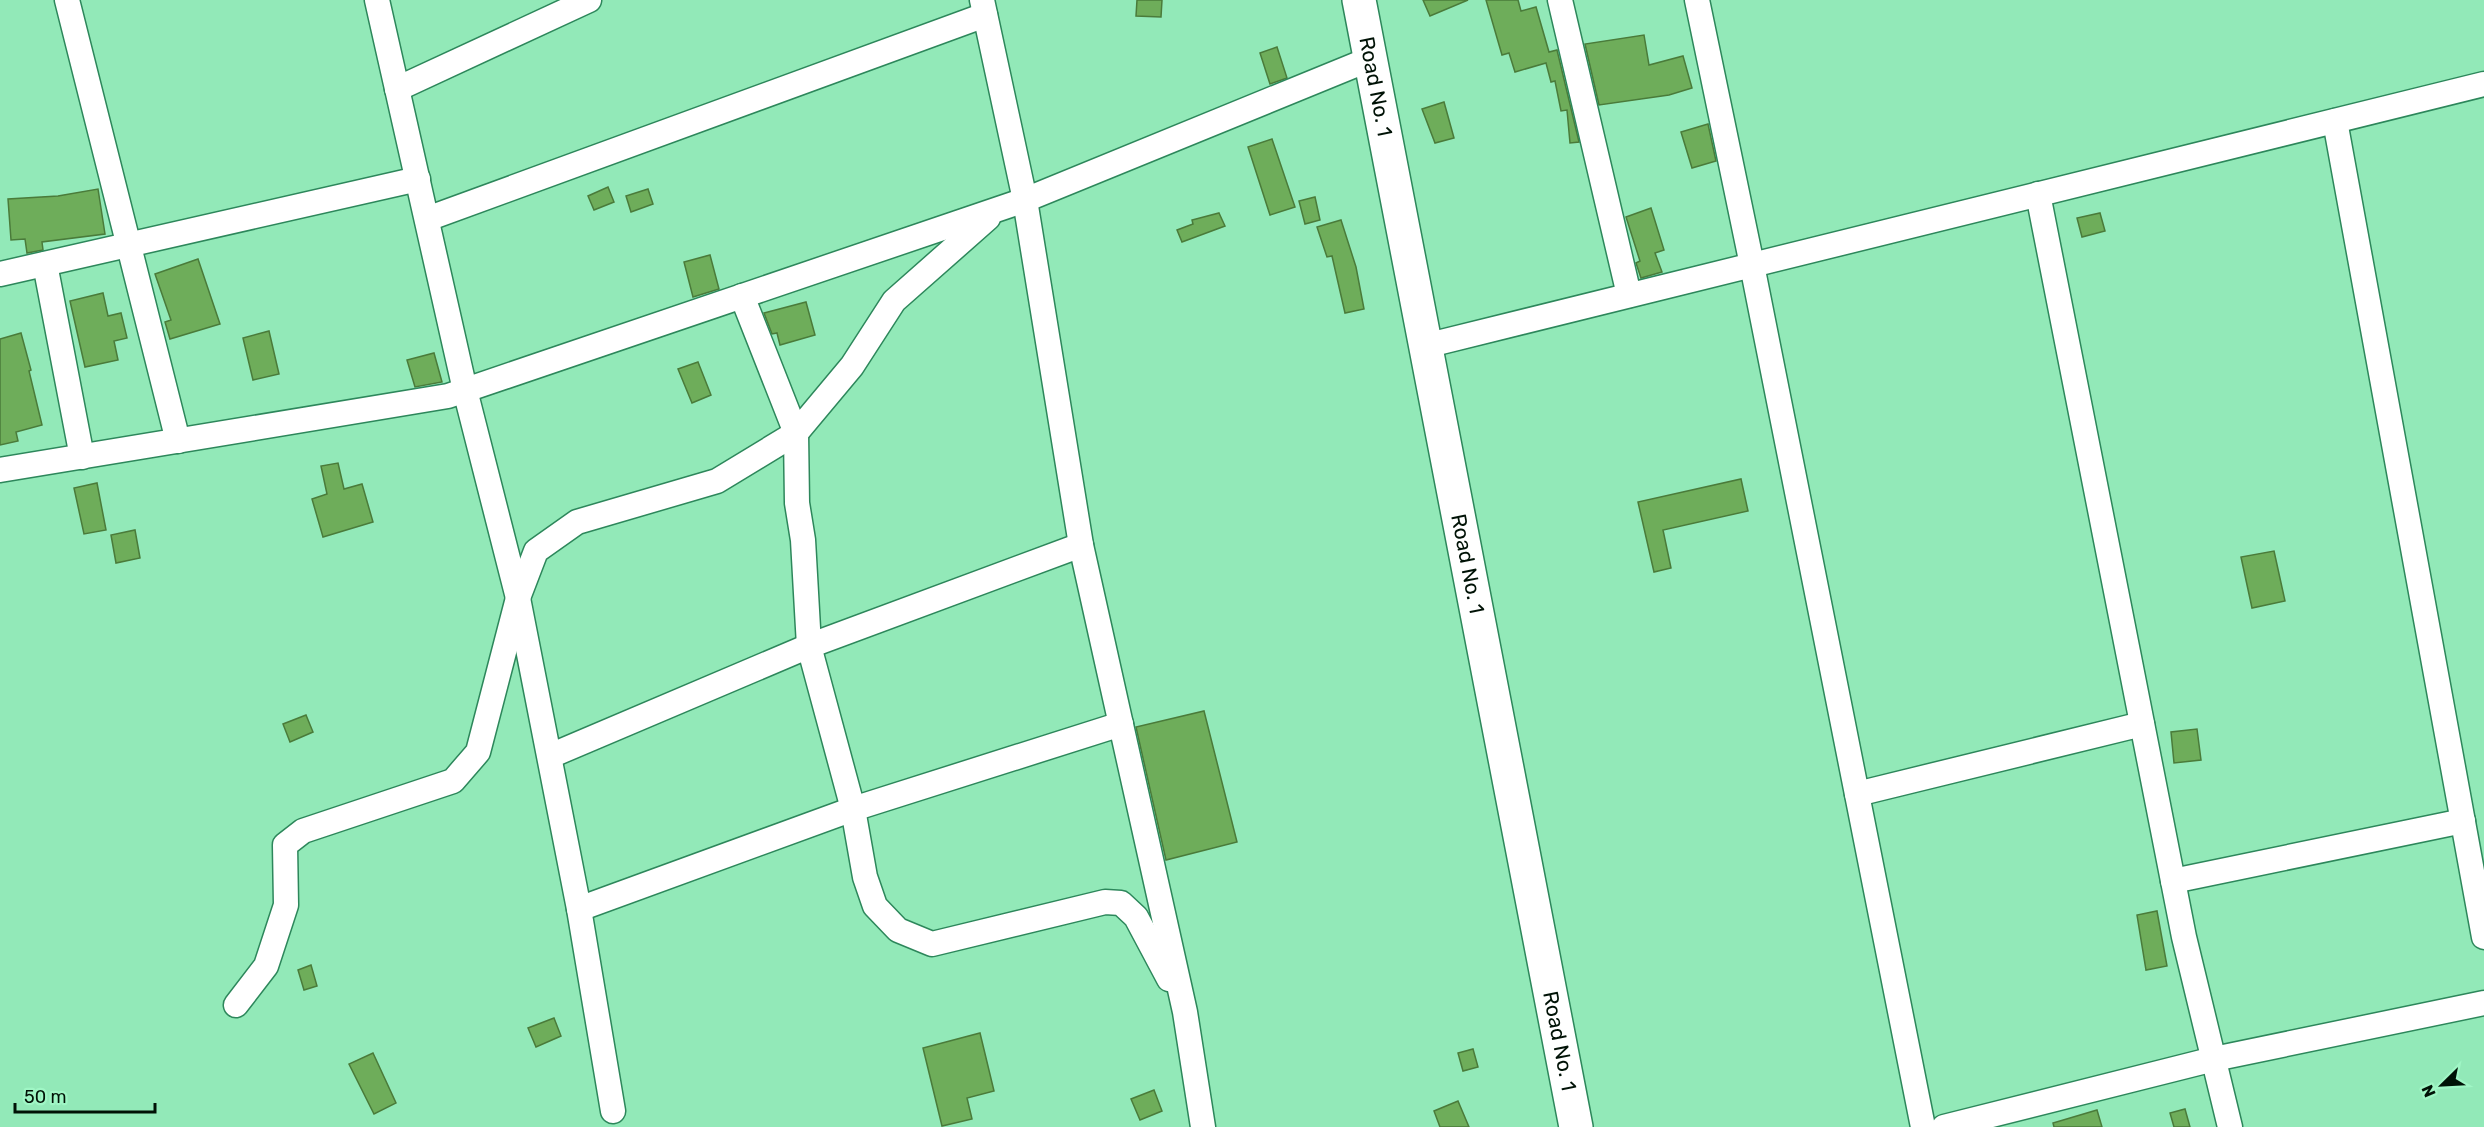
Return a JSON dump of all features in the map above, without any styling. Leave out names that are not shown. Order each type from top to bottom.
[{"type":"highway","name":"Road No. 1","points":[[1359,0],[1576,1127]]},
{"type":"street","points":[[67,0],[178,441]]},
{"type":"street","points":[[378,0],[465,390],[518,598],[579,909],[613,1111]]},
{"type":"street","points":[[398,89],[589,0]]},
{"type":"street","points":[[1560,0],[1629,295]]},
{"type":"street","points":[[1697,0],[1752,265],[1923,1127]]},
{"type":"street","points":[[427,219],[983,8],[1025,201],[1081,545],[1185,1012],[1203,1127]]},
{"type":"street","points":[[0,470],[448,396],[1025,201],[1370,59]]},
{"type":"street","points":[[1425,346],[2484,84]]},
{"type":"street","points":[[2335,121],[2484,937]]},
{"type":"street","points":[[0,274],[418,179]]},
{"type":"street","points":[[2038,194],[2173,881],[2230,1127]]},
{"type":"street","points":[[236,1005],[266,966],[286,905],[285,845],[303,831],[453,781],[478,752],[518,598],[536,551],[577,522],[717,481],[796,433],[852,366],[894,302],[997,210]]},
{"type":"street","points":[[45,264],[82,456]]},
{"type":"street","points":[[742,296],[796,433],[797,503],[802,540],[809,646],[853,809],[865,877],[876,906],[898,930],[932,944],[1105,902],[1121,903],[1136,917],[1185,1012]]},
{"type":"street","points":[[550,756],[809,646],[1081,545]]},
{"type":"street","points":[[579,909],[853,809],[1121,724]]},
{"type":"street","points":[[1857,794],[2142,724]]},
{"type":"street","points":[[2173,881],[2463,821]]},
{"type":"street","points":[[1944,1127],[2214,1059],[2484,1003]]},
{"type":"building","points":[[1137,0],[1162,0],[1161,17],[1136,16]]},
{"type":"building","points":[[1423,0],[1468,0],[1430,16]]},
{"type":"building","points":[[1486,0],[1518,0],[1521,11],[1536,7],[1549,52],[1557,50],[1579,142],[1570,143],[1567,110],[1561,111],[1555,81],[1551,82],[1546,63],[1515,72],[1509,53],[1502,55]]},
{"type":"building","points":[[1644,35],[1649,65],[1683,56],[1692,88],[1669,95],[1599,105],[1585,44]]},
{"type":"building","points":[[1277,47],[1287,78],[1270,84],[1260,53]]},
{"type":"building","points":[[1444,102],[1454,138],[1435,143],[1422,109]]},
{"type":"building","points":[[1708,124],[1716,161],[1692,168],[1681,132]]},
{"type":"building","points":[[1272,139],[1295,207],[1270,215],[1248,147]]},
{"type":"building","points":[[608,187],[614,202],[594,210],[588,196]]},
{"type":"building","points":[[98,189],[105,234],[42,242],[43,250],[27,253],[25,239],[11,240],[8,199],[58,196]]},
{"type":"building","points":[[648,189],[653,204],[631,212],[626,196]]},
{"type":"building","points":[[1315,197],[1320,220],[1305,224],[1299,201]]},
{"type":"building","points":[[1651,208],[1664,250],[1655,253],[1662,272],[1641,278],[1636,263],[1640,261],[1626,217]]},
{"type":"building","points":[[1219,213],[1225,226],[1182,242],[1177,230],[1193,224],[1192,220]]},
{"type":"building","points":[[2100,213],[2105,231],[2082,237],[2077,218]]},
{"type":"building","points":[[1341,220],[1356,267],[1364,309],[1345,313],[1332,256],[1327,257],[1317,227]]},
{"type":"building","points":[[710,255],[719,289],[693,297],[684,262]]},
{"type":"building","points":[[198,259],[220,324],[170,339],[165,322],[171,320],[155,274]]},
{"type":"building","points":[[103,293],[108,316],[121,313],[127,338],[114,341],[118,360],[85,367],[70,301]]},
{"type":"building","points":[[806,302],[815,335],[780,345],[777,333],[772,334],[764,313]]},
{"type":"building","points":[[269,331],[279,374],[253,380],[243,338]]},
{"type":"building","points":[[21,333],[42,425],[16,432],[18,441],[0,445],[0,339]]},
{"type":"building","points":[[434,353],[442,382],[415,387],[407,360]]},
{"type":"building","points":[[698,362],[711,395],[692,403],[678,369]]},
{"type":"building","points":[[338,463],[344,489],[362,484],[373,522],[323,537],[312,499],[327,494],[321,466]]},
{"type":"building","points":[[1741,479],[1748,511],[1663,530],[1671,568],[1654,572],[1638,502]]},
{"type":"building","points":[[97,483],[106,530],[84,534],[74,488]]},
{"type":"building","points":[[135,530],[140,558],[116,563],[111,535]]},
{"type":"building","points":[[2274,551],[2285,601],[2252,608],[2241,557]]},
{"type":"building","points":[[1204,711],[1237,842],[1166,860],[1136,727]]},
{"type":"building","points":[[306,715],[313,732],[290,742],[283,724]]},
{"type":"building","points":[[2197,729],[2201,760],[2174,763],[2171,732]]},
{"type":"building","points":[[2157,911],[2167,966],[2146,970],[2137,915]]},
{"type":"building","points":[[311,965],[317,986],[304,990],[298,970]]},
{"type":"building","points":[[554,1018],[561,1036],[536,1047],[528,1028]]},
{"type":"building","points":[[980,1033],[994,1091],[967,1098],[972,1119],[942,1126],[923,1048]]},
{"type":"building","points":[[1473,1049],[1478,1067],[1463,1071],[1458,1053]]},
{"type":"building","points":[[373,1053],[396,1103],[374,1114],[349,1064]]},
{"type":"building","points":[[1154,1090],[1162,1111],[1140,1120],[1131,1099]]},
{"type":"building","points":[[1458,1101],[1469,1127],[1440,1127],[1434,1111]]},
{"type":"building","points":[[2185,1109],[2190,1127],[2174,1127],[2170,1113]]},
{"type":"building","points":[[2097,1110],[2102,1127],[2054,1127],[2053,1123]]}]
